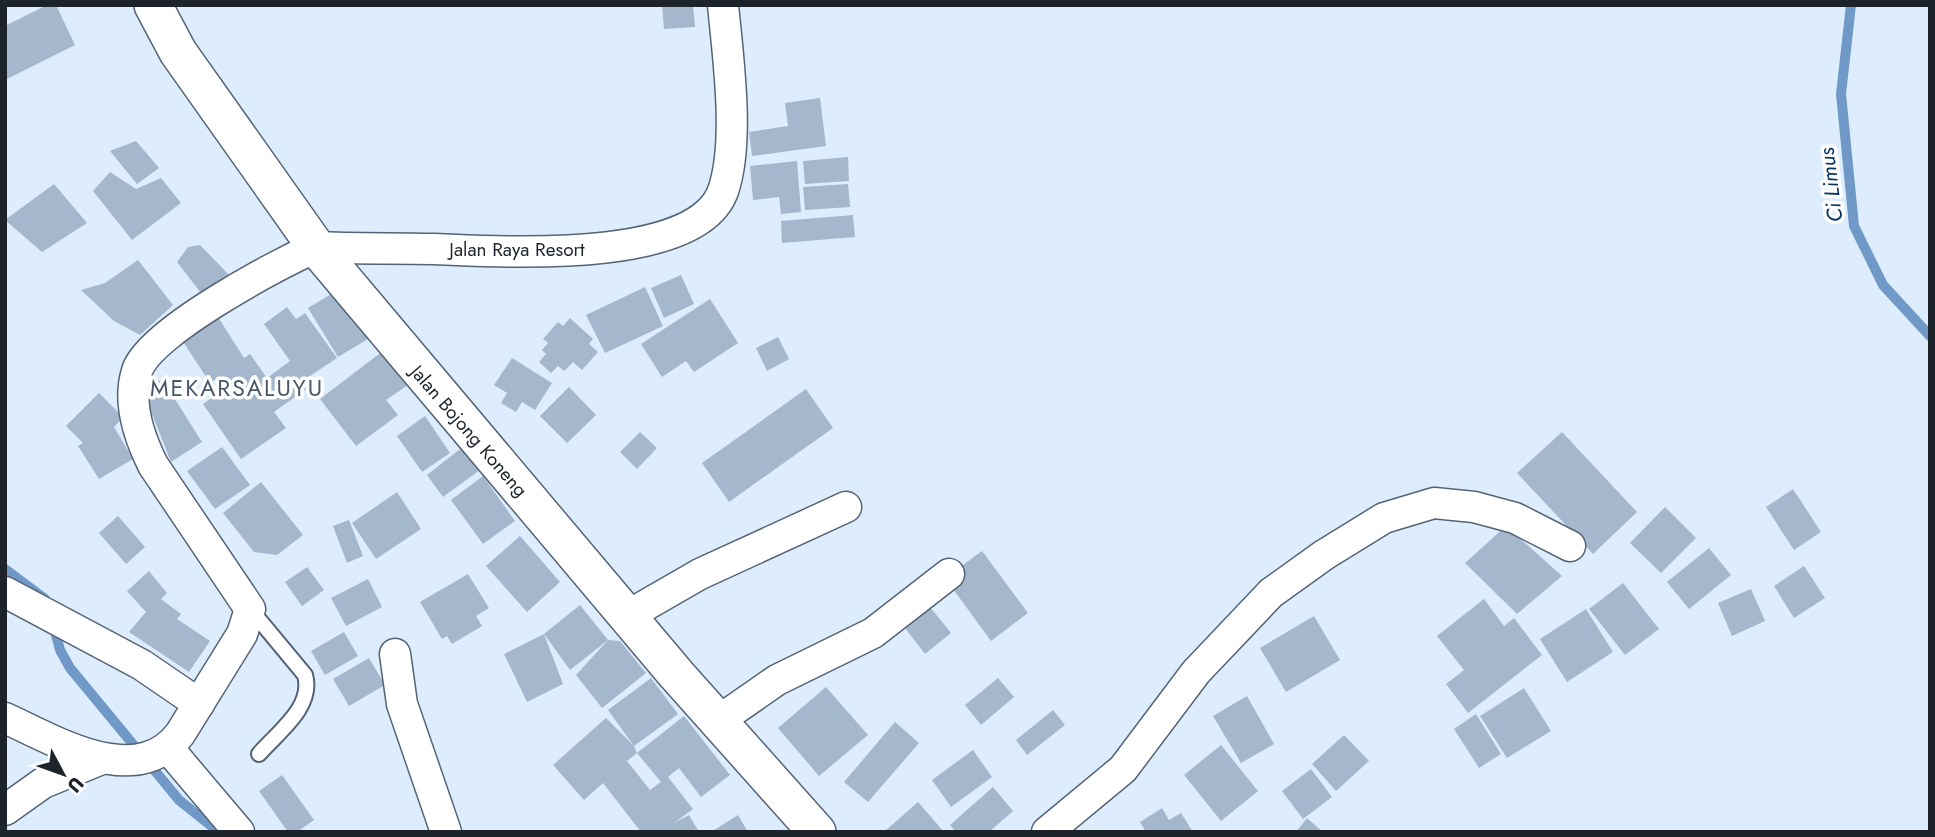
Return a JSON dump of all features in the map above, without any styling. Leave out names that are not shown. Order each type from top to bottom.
[{"type":"street","name":"Jalan Bojong Koneng","points":[[153,5],[178,52],[316,247],[414,367],[627,616],[817,832]]},
{"type":"street","name":"Jalan Raya Resort","points":[[316,247],[543,253],[639,242],[697,221],[717,200],[726,177],[732,120],[723,5]]},
{"type":"street","points":[[5,810],[43,783],[99,760],[148,758],[168,748],[242,634],[250,609],[153,465],[136,419],[134,386],[138,368],[156,344],[184,323],[284,262],[316,247]]},
{"type":"street","points":[[1047,832],[1123,769],[1196,672],[1270,593],[1384,518],[1434,503],[1474,507],[1515,519],[1570,547]]},
{"type":"street","points":[[627,616],[700,574],[846,507]]},
{"type":"street","points":[[718,720],[777,680],[873,633],[949,575]]},
{"type":"street","points":[[5,592],[142,665],[199,704]]},
{"type":"street","points":[[395,654],[402,705],[446,832]]},
{"type":"street","points":[[5,718],[99,760]]},
{"type":"street","points":[[168,748],[239,832]]},
{"type":"lane","points":[[250,609],[305,675],[309,687],[305,702],[259,754]]},
{"type":"building","points":[[47,5],[56,5],[75,45],[5,80],[5,26]]},
{"type":"building","points":[[662,5],[693,5],[695,27],[664,29]]},
{"type":"building","points":[[820,98],[826,146],[752,156],[749,132],[788,126],[785,103]]},
{"type":"building","points":[[136,141],[159,168],[137,184],[110,151]]},
{"type":"building","points":[[848,157],[849,181],[805,184],[803,161]]},
{"type":"building","points":[[797,161],[801,212],[781,214],[779,197],[753,200],[750,166]]},
{"type":"building","points":[[110,172],[136,189],[161,178],[181,203],[132,240],[93,191]]},
{"type":"building","points":[[54,184],[87,223],[42,252],[5,220]]},
{"type":"building","points":[[848,184],[850,207],[805,210],[803,187]]},
{"type":"building","points":[[853,215],[855,237],[782,243],[781,221]]},
{"type":"building","points":[[200,245],[230,276],[204,297],[177,262],[188,247]]},
{"type":"building","points":[[138,260],[173,305],[140,335],[114,321],[81,290],[105,283]]},
{"type":"building","points":[[681,275],[694,304],[664,318],[651,288]]},
{"type":"building","points":[[343,287],[373,336],[338,357],[308,308]]},
{"type":"building","points":[[645,287],[663,326],[605,353],[586,315]]},
{"type":"building","points":[[710,299],[738,343],[694,372],[686,361],[662,377],[641,344]]},
{"type":"building","points":[[287,307],[296,319],[305,313],[337,358],[304,380],[309,387],[274,412],[286,428],[241,459],[203,404],[226,388],[219,377],[210,383],[182,340],[218,317],[244,358],[250,354],[267,378],[290,361],[264,324]]},
{"type":"building","points":[[570,318],[593,339],[589,344],[598,352],[582,370],[573,362],[564,371],[558,366],[551,373],[539,362],[546,354],[542,350],[548,343],[543,339],[558,322],[563,326]]},
{"type":"building","points":[[778,337],[789,359],[767,371],[756,348]]},
{"type":"building","points":[[383,351],[411,383],[386,400],[398,415],[356,446],[320,399]]},
{"type":"building","points":[[512,358],[552,383],[535,410],[522,402],[516,412],[501,403],[507,393],[494,385]]},
{"type":"building","points":[[163,380],[202,442],[171,462],[141,386]]},
{"type":"building","points":[[569,387],[596,415],[567,443],[540,416]]},
{"type":"building","points":[[806,389],[833,428],[729,502],[702,463]]},
{"type":"building","points":[[99,393],[123,417],[114,427],[133,459],[99,479],[78,446],[83,443],[66,426]]},
{"type":"building","points":[[425,416],[450,453],[422,472],[397,436]]},
{"type":"building","points":[[640,432],[657,448],[637,469],[620,452]]},
{"type":"building","points":[[1562,432],[1637,512],[1593,554],[1517,473]]},
{"type":"building","points":[[222,447],[250,485],[215,509],[187,471]]},
{"type":"building","points":[[460,449],[484,467],[443,497],[427,475]]},
{"type":"building","points":[[483,476],[515,521],[483,544],[451,500]]},
{"type":"building","points":[[261,482],[303,535],[277,555],[254,552],[223,513]]},
{"type":"building","points":[[1793,489],[1821,532],[1794,550],[1766,507]]},
{"type":"building","points":[[397,492],[421,529],[376,559],[352,523]]},
{"type":"building","points":[[1665,507],[1696,538],[1661,573],[1630,543]]},
{"type":"building","points":[[118,516],[145,547],[126,564],[99,533]]},
{"type":"building","points":[[349,520],[363,556],[347,563],[333,526]]},
{"type":"building","points":[[1506,526],[1562,576],[1517,614],[1465,563]]},
{"type":"building","points":[[520,536],[560,582],[527,612],[486,566]]},
{"type":"building","points":[[1709,548],[1731,575],[1689,609],[1667,582]]},
{"type":"building","points":[[982,551],[1028,613],[991,641],[945,578]]},
{"type":"building","points":[[1804,566],[1825,598],[1794,618],[1774,586]]},
{"type":"building","points":[[307,567],[324,590],[302,606],[285,582]]},
{"type":"building","points":[[149,571],[167,593],[161,599],[181,614],[177,619],[210,641],[189,672],[129,632],[146,612],[127,591]]},
{"type":"building","points":[[468,574],[489,608],[476,616],[482,626],[452,644],[447,636],[442,639],[420,602]]},
{"type":"building","points":[[368,579],[382,607],[346,626],[331,598]]},
{"type":"building","points":[[1623,583],[1659,629],[1625,655],[1589,609]]},
{"type":"building","points":[[1751,589],[1765,621],[1732,636],[1718,603]]},
{"type":"building","points":[[1484,599],[1504,626],[1514,618],[1542,655],[1468,713],[1446,684],[1464,670],[1437,636]]},
{"type":"building","points":[[580,605],[608,640],[570,670],[544,634]]},
{"type":"building","points":[[930,607],[951,633],[925,654],[905,628]]},
{"type":"building","points":[[1586,609],[1613,652],[1567,682],[1540,639]]},
{"type":"building","points":[[1314,616],[1340,660],[1286,692],[1260,648]]},
{"type":"building","points":[[344,632],[358,656],[325,675],[311,651]]},
{"type":"building","points":[[544,634],[563,684],[527,702],[504,654]]},
{"type":"building","points":[[608,640],[620,641],[646,673],[602,708],[576,675]]},
{"type":"building","points":[[369,658],[385,685],[349,706],[333,679]]},
{"type":"building","points":[[651,678],[678,714],[634,746],[608,710]]},
{"type":"building","points":[[998,678],[1014,697],[981,725],[965,705]]},
{"type":"building","points":[[826,687],[868,735],[819,776],[778,728]]},
{"type":"building","points":[[1524,688],[1551,731],[1507,758],[1480,716]]},
{"type":"building","points":[[1247,696],[1274,744],[1241,763],[1213,716]]},
{"type":"building","points":[[1053,710],[1065,725],[1027,755],[1016,740]]},
{"type":"building","points":[[1476,714],[1501,754],[1479,768],[1454,729]]},
{"type":"building","points":[[684,716],[730,775],[701,797],[679,768],[668,777],[693,809],[674,823],[689,815],[699,832],[641,832],[603,783],[584,800],[553,765],[606,718],[634,746],[637,753]],"holes":[[[637,753],[661,782],[650,790],[627,761]]]},
{"type":"building","points":[[895,722],[919,743],[868,802],[844,782]]},
{"type":"building","points":[[1344,735],[1369,761],[1336,791],[1312,764]]},
{"type":"building","points":[[1221,745],[1258,791],[1221,821],[1184,775]]},
{"type":"building","points":[[973,750],[992,777],[951,807],[932,780]]},
{"type":"building","points":[[1311,769],[1332,797],[1303,819],[1282,791]]},
{"type":"building","points":[[282,775],[314,820],[297,832],[288,832],[259,791]]},
{"type":"building","points":[[993,787],[1013,811],[989,832],[956,832],[950,825]]},
{"type":"building","points":[[918,802],[944,832],[884,832]]},
{"type":"building","points":[[1162,808],[1169,820],[1181,813],[1193,832],[1146,832],[1140,822]]},
{"type":"building","points":[[738,815],[748,832],[711,832]]},
{"type":"building","points":[[1307,818],[1323,832],[1296,832]]},
{"type":"waterway","name":"Ci Limus","points":[[1851,5],[1841,94],[1854,226],[1883,285],[1930,336]]},
{"type":"waterway","points":[[5,569],[45,599]]},
{"type":"waterway","points":[[53,624],[60,650],[70,668],[179,800],[219,832]]},
{"type":"district","name":"MEKARSALUYU","points":[[237,388]]}]
